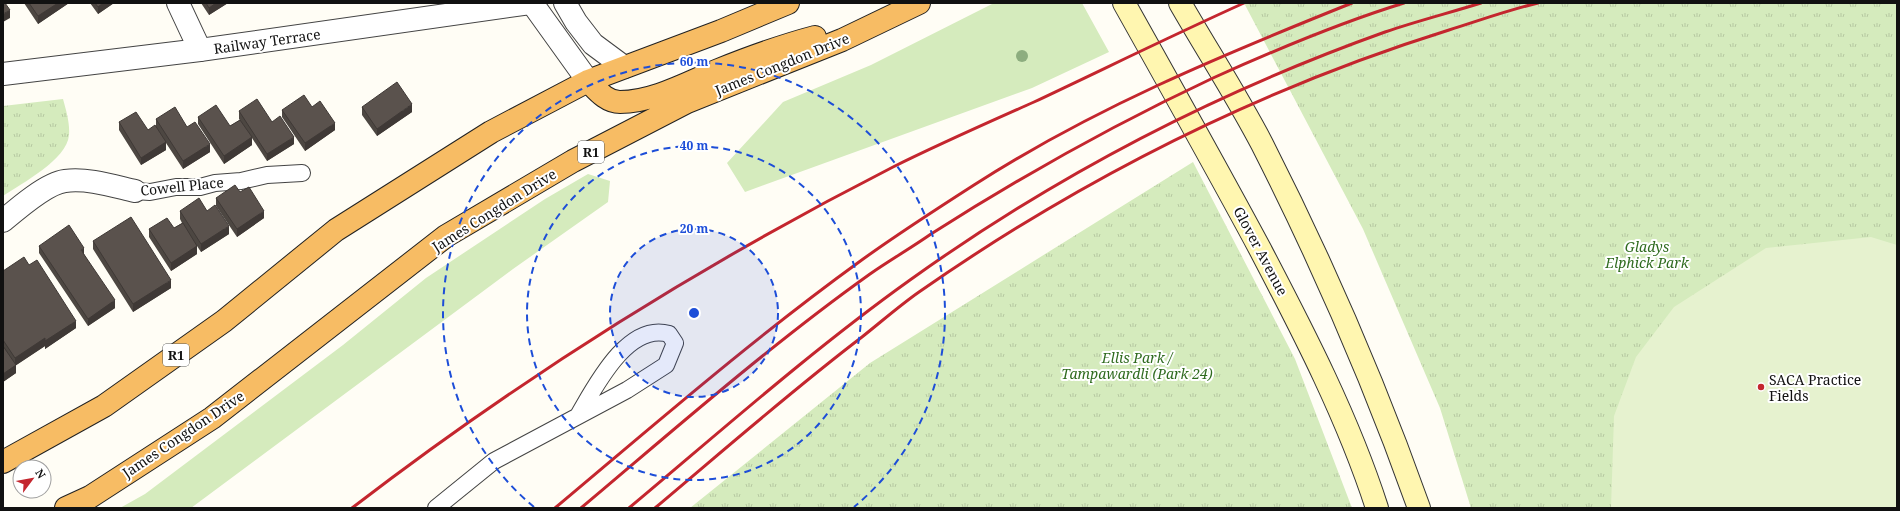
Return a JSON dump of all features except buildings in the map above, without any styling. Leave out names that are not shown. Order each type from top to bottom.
[{"type":"highway","name":"R1","points":[[3,462],[104,406],[224,321],[336,230],[491,132],[588,81],[721,31],[788,3]]},
{"type":"highway","name":"James Congdon Drive","points":[[66,508],[90,497],[212,418],[446,236],[573,161],[687,102],[881,23],[919,3]]},
{"type":"highway","points":[[588,81],[606,98],[619,102],[640,100],[784,46],[814,37],[881,23]]},
{"type":"main road","name":"Glover Avenue","points":[[1124,3],[1220,174],[1304,331],[1362,462],[1377,508]]},
{"type":"main road","points":[[1180,3],[1262,143],[1338,304],[1397,445],[1419,508]]},
{"type":"street","points":[[178,3],[200,50]]},
{"type":"street","points":[[531,3],[588,81]]},
{"type":"street","name":"Railway Terrace","points":[[3,74],[200,50],[531,3]]},
{"type":"street","points":[[565,3],[576,22],[593,44],[624,67]]},
{"type":"street","name":"Cowell Place","points":[[3,221],[50,186],[64,180],[82,180],[135,191]]},
{"type":"lane","name":"Cowell Place","points":[[135,191],[150,192],[176,187],[200,187],[215,183],[241,181],[267,174],[302,173]]},
{"type":"lane","points":[[436,508],[494,461],[579,414],[627,390],[666,365],[675,343],[669,334],[660,331],[643,335],[621,351],[579,414]]},
{"type":"green space","points":[[994,3],[1082,3],[1109,52],[1032,88],[745,192],[727,163],[783,102],[871,65]]},
{"type":"green space","name":"Gladys Elphick Park","points":[[1244,3],[1897,3],[1897,508],[1471,508],[1440,408],[1363,229]]},
{"type":"green space","points":[[63,99],[68,117],[69,135],[61,153],[32,178],[3,196],[3,106]]},
{"type":"green space","name":"Ellis Park / Tampawardli (Park 24)","points":[[1193,162],[1295,359],[1352,508],[690,508],[870,363]]},
{"type":"green space","points":[[588,174],[610,181],[608,202],[513,269],[191,508],[120,508],[145,494],[343,345],[426,278],[545,199]]},
{"type":"green space","name":"SACA Practice Fields","points":[[1871,237],[1897,245],[1897,508],[1611,508],[1614,416],[1636,357],[1674,307],[1766,248]]},
{"type":"railway","points":[[352,508],[416,460],[547,369],[683,283],[752,243],[910,158],[1034,102],[1244,3]]},
{"type":"railway","points":[[555,508],[705,382],[781,321],[873,252],[974,185],[1019,157],[1158,85],[1206,63],[1352,3]]},
{"type":"railway","points":[[581,508],[723,388],[832,301],[870,274],[965,213],[1034,171],[1105,132],[1213,78],[1260,57],[1355,19],[1404,3]]},
{"type":"railway","points":[[629,508],[767,391],[838,334],[910,280],[965,242],[1022,206],[1139,140],[1199,109],[1260,81],[1385,32],[1481,3]]},
{"type":"railway","points":[[655,508],[809,378],[904,303],[981,251],[1108,175],[1241,109],[1309,80],[1449,30],[1538,3]]},
{"type":"place","name":"SACA Practice Fields","points":[[1761,387]]}]
